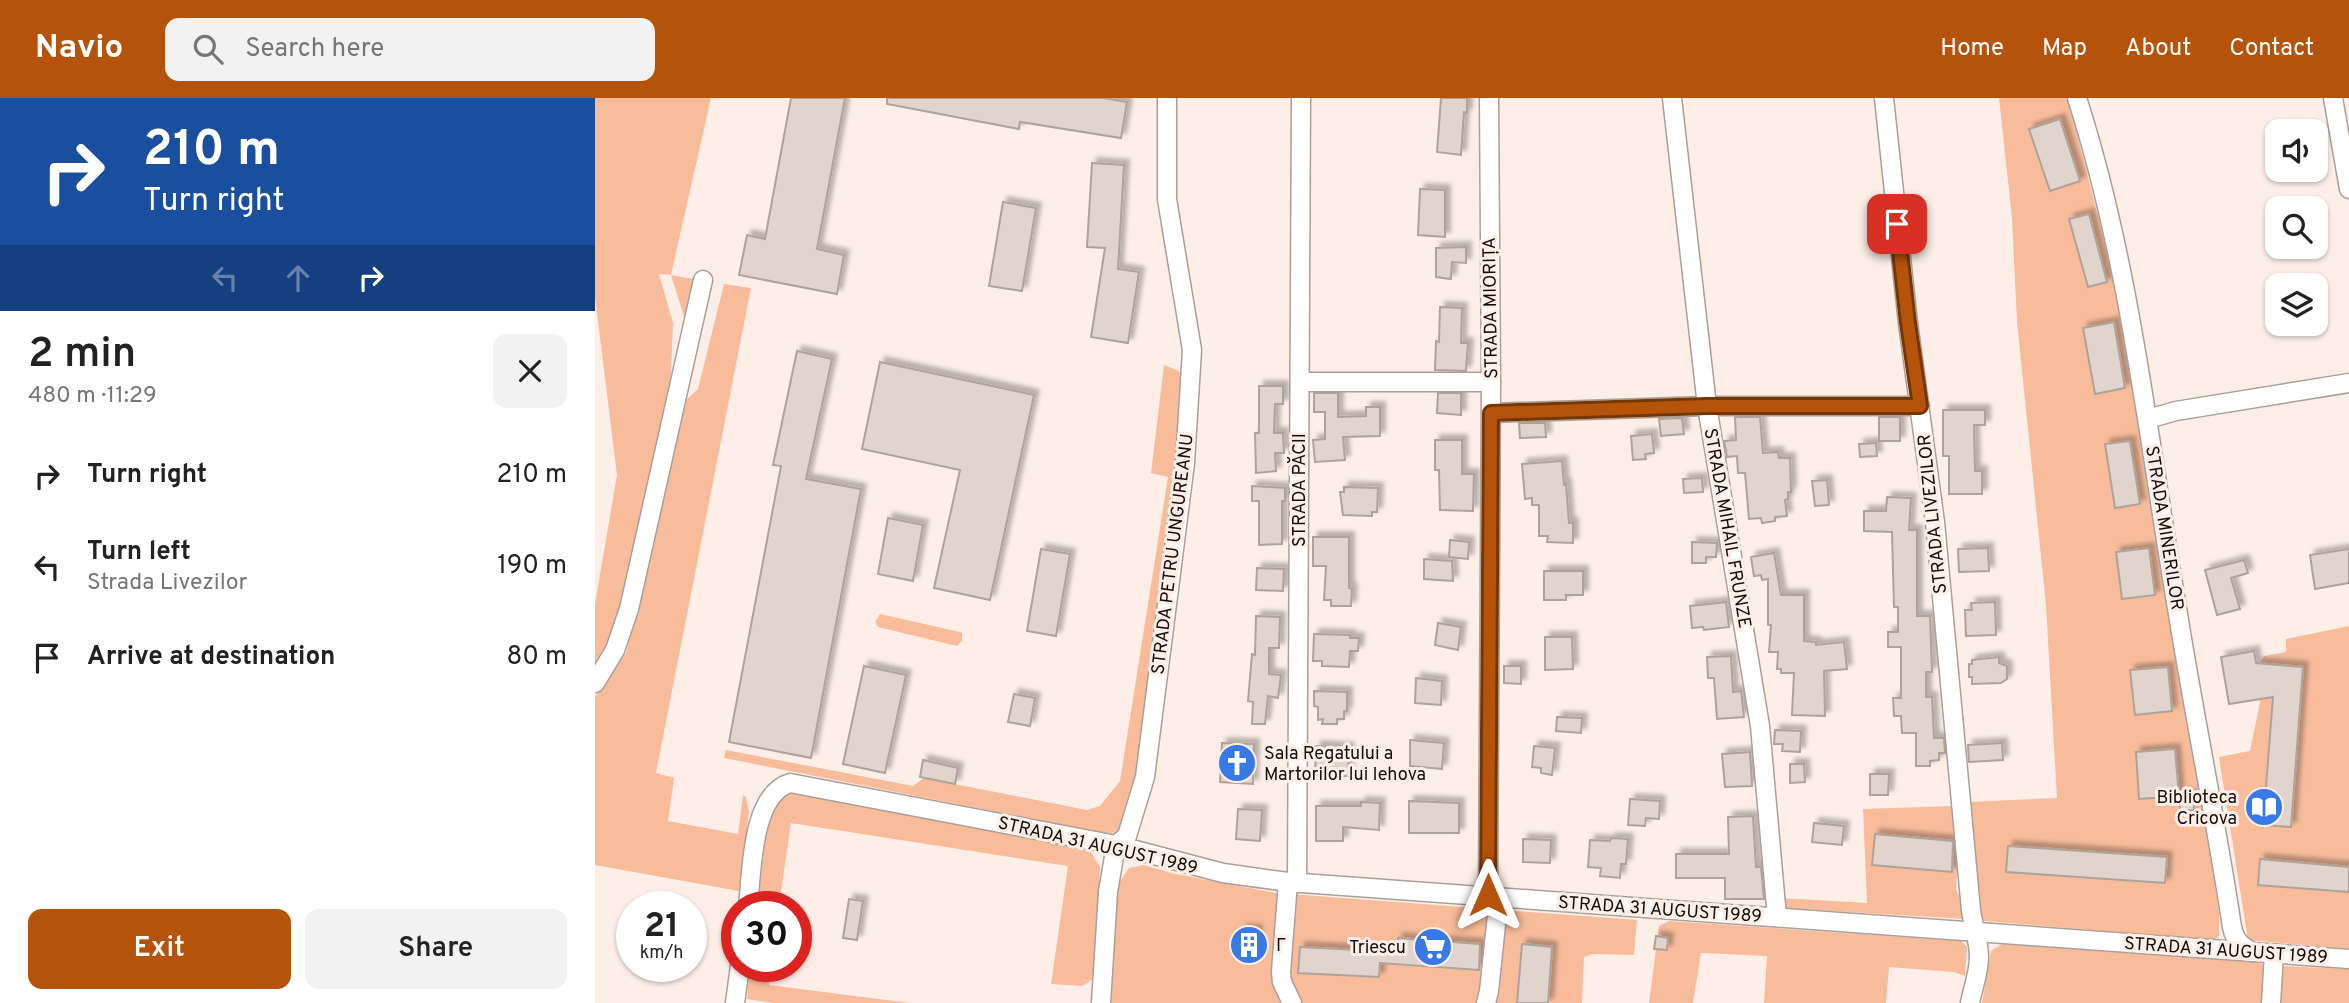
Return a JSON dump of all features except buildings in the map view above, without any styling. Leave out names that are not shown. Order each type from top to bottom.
[{"type":"street","name":"STRADA PETRU UNGUREANU","points":[[1101,1003],[1108,892],[1116,845],[1131,829],[1146,777],[1185,463],[1192,350],[1167,200],[1167,98]]},
{"type":"street","name":"STRADA PĂCII","points":[[1292,1003],[1282,982],[1281,972],[1293,882],[1301,98]]},
{"type":"street","name":"STRADA MIORIȚA","points":[[1486,1003],[1489,991],[1493,896],[1489,98]]},
{"type":"street","name":"STRADA MIHAIL FRUNZE","points":[[1672,98],[1707,406],[1760,726],[1777,917]]},
{"type":"street","name":"STRADA LIVEZILOR","points":[[1884,98],[1908,323],[1935,522],[1974,932],[1979,960],[1970,1003]]},
{"type":"street","name":"STRADA MINERILOR","points":[[2077,98],[2106,199],[2148,419],[2177,608],[2232,927],[2241,946],[2252,952]]},
{"type":"street","points":[[2333,98],[2349,189]]},
{"type":"street","points":[[595,682],[615,650],[629,609],[703,280]]},
{"type":"street","points":[[1300,382],[1491,382]]},
{"type":"street","points":[[2148,419],[2176,411],[2349,383]]},
{"type":"street","points":[[1491,413],[1707,406],[1920,406]]},
{"type":"street","name":"STRADA 31 AUGUST 1989","points":[[750,891],[760,816],[773,792],[785,784],[797,783],[1116,845],[1189,866],[1293,882],[2349,959]]},
{"type":"street","points":[[2271,1003],[2274,954]]},
{"type":"street","points":[[735,1003],[738,982]]},
{"type":"shaded area","points":[[595,98],[711,98],[671,275],[659,274],[673,323],[670,397],[624,596],[611,639],[595,666],[595,604],[617,475],[595,297]]},
{"type":"shaded area","points":[[1999,98],[2068,98],[2116,287],[2207,821],[2219,914],[2219,936],[2214,940],[1985,921],[1979,916],[1968,802],[2057,798],[2046,605],[2017,322],[2012,218]]},
{"type":"shaded area","points":[[671,275],[693,279],[685,320]]},
{"type":"shaded area","points":[[724,284],[751,288],[656,773],[674,778],[668,821],[738,834],[743,795],[746,797],[749,812],[739,891],[595,865],[595,697],[626,653],[684,402],[698,389]]},
{"type":"shaded area","points":[[1164,365],[1179,371],[1185,383],[1177,478],[1130,815],[1124,827],[1110,834],[724,758],[726,750],[913,786],[924,778],[1087,810],[1100,806],[1120,781],[1168,477],[1151,473]]},
{"type":"shaded area","points":[[880,614],[960,632],[962,641],[957,646],[878,627],[875,622]]},
{"type":"shaded area","points":[[2349,626],[2349,949],[2248,940],[2219,757],[2250,751],[2260,702],[2261,662],[2264,656],[2286,652],[2286,639]]},
{"type":"shaded area","points":[[793,791],[1089,849],[1100,867],[1093,979],[1082,986],[1051,984],[1068,866],[791,823],[781,891],[759,891],[768,813],[779,796]]},
{"type":"shaded area","points":[[1952,806],[1959,843],[1956,890],[1965,904],[1964,919],[1785,908],[1779,898],[1867,903],[1863,809]]},
{"type":"shaded area","points":[[1144,865],[1171,873],[1276,893],[1637,920],[1634,955],[1593,954],[1584,957],[1582,1003],[1108,1003],[1118,884],[1129,868]]},
{"type":"shaded area","points":[[1669,921],[1961,941],[1967,947],[1965,976],[1954,972],[1889,967],[1886,1003],[1764,1003],[1767,956],[1701,953],[1693,1003],[1649,1003],[1659,926]]},
{"type":"shaded area","points":[[2002,944],[2259,961],[2267,969],[2265,1003],[1982,1003],[1991,951]]},
{"type":"shaded area","points":[[2283,966],[2349,969],[2349,1003],[2280,1003]]},
{"type":"shaded area","points":[[749,982],[769,982],[769,985],[910,1003],[773,1003],[747,999]]},
{"type":"place","name":"Sala Regatului a Martorilor lui Iehova","points":[[1237,763]]},
{"type":"place","name":"Biblioteca Cricova","points":[[2264,807]]},
{"type":"place","name":"Г","points":[[1249,945]]},
{"type":"place","name":"Triescu","points":[[1433,947]]},
{"type":"route","points":[[1488,895],[1491,413],[1707,406],[1920,406],[1897,224]]}]
